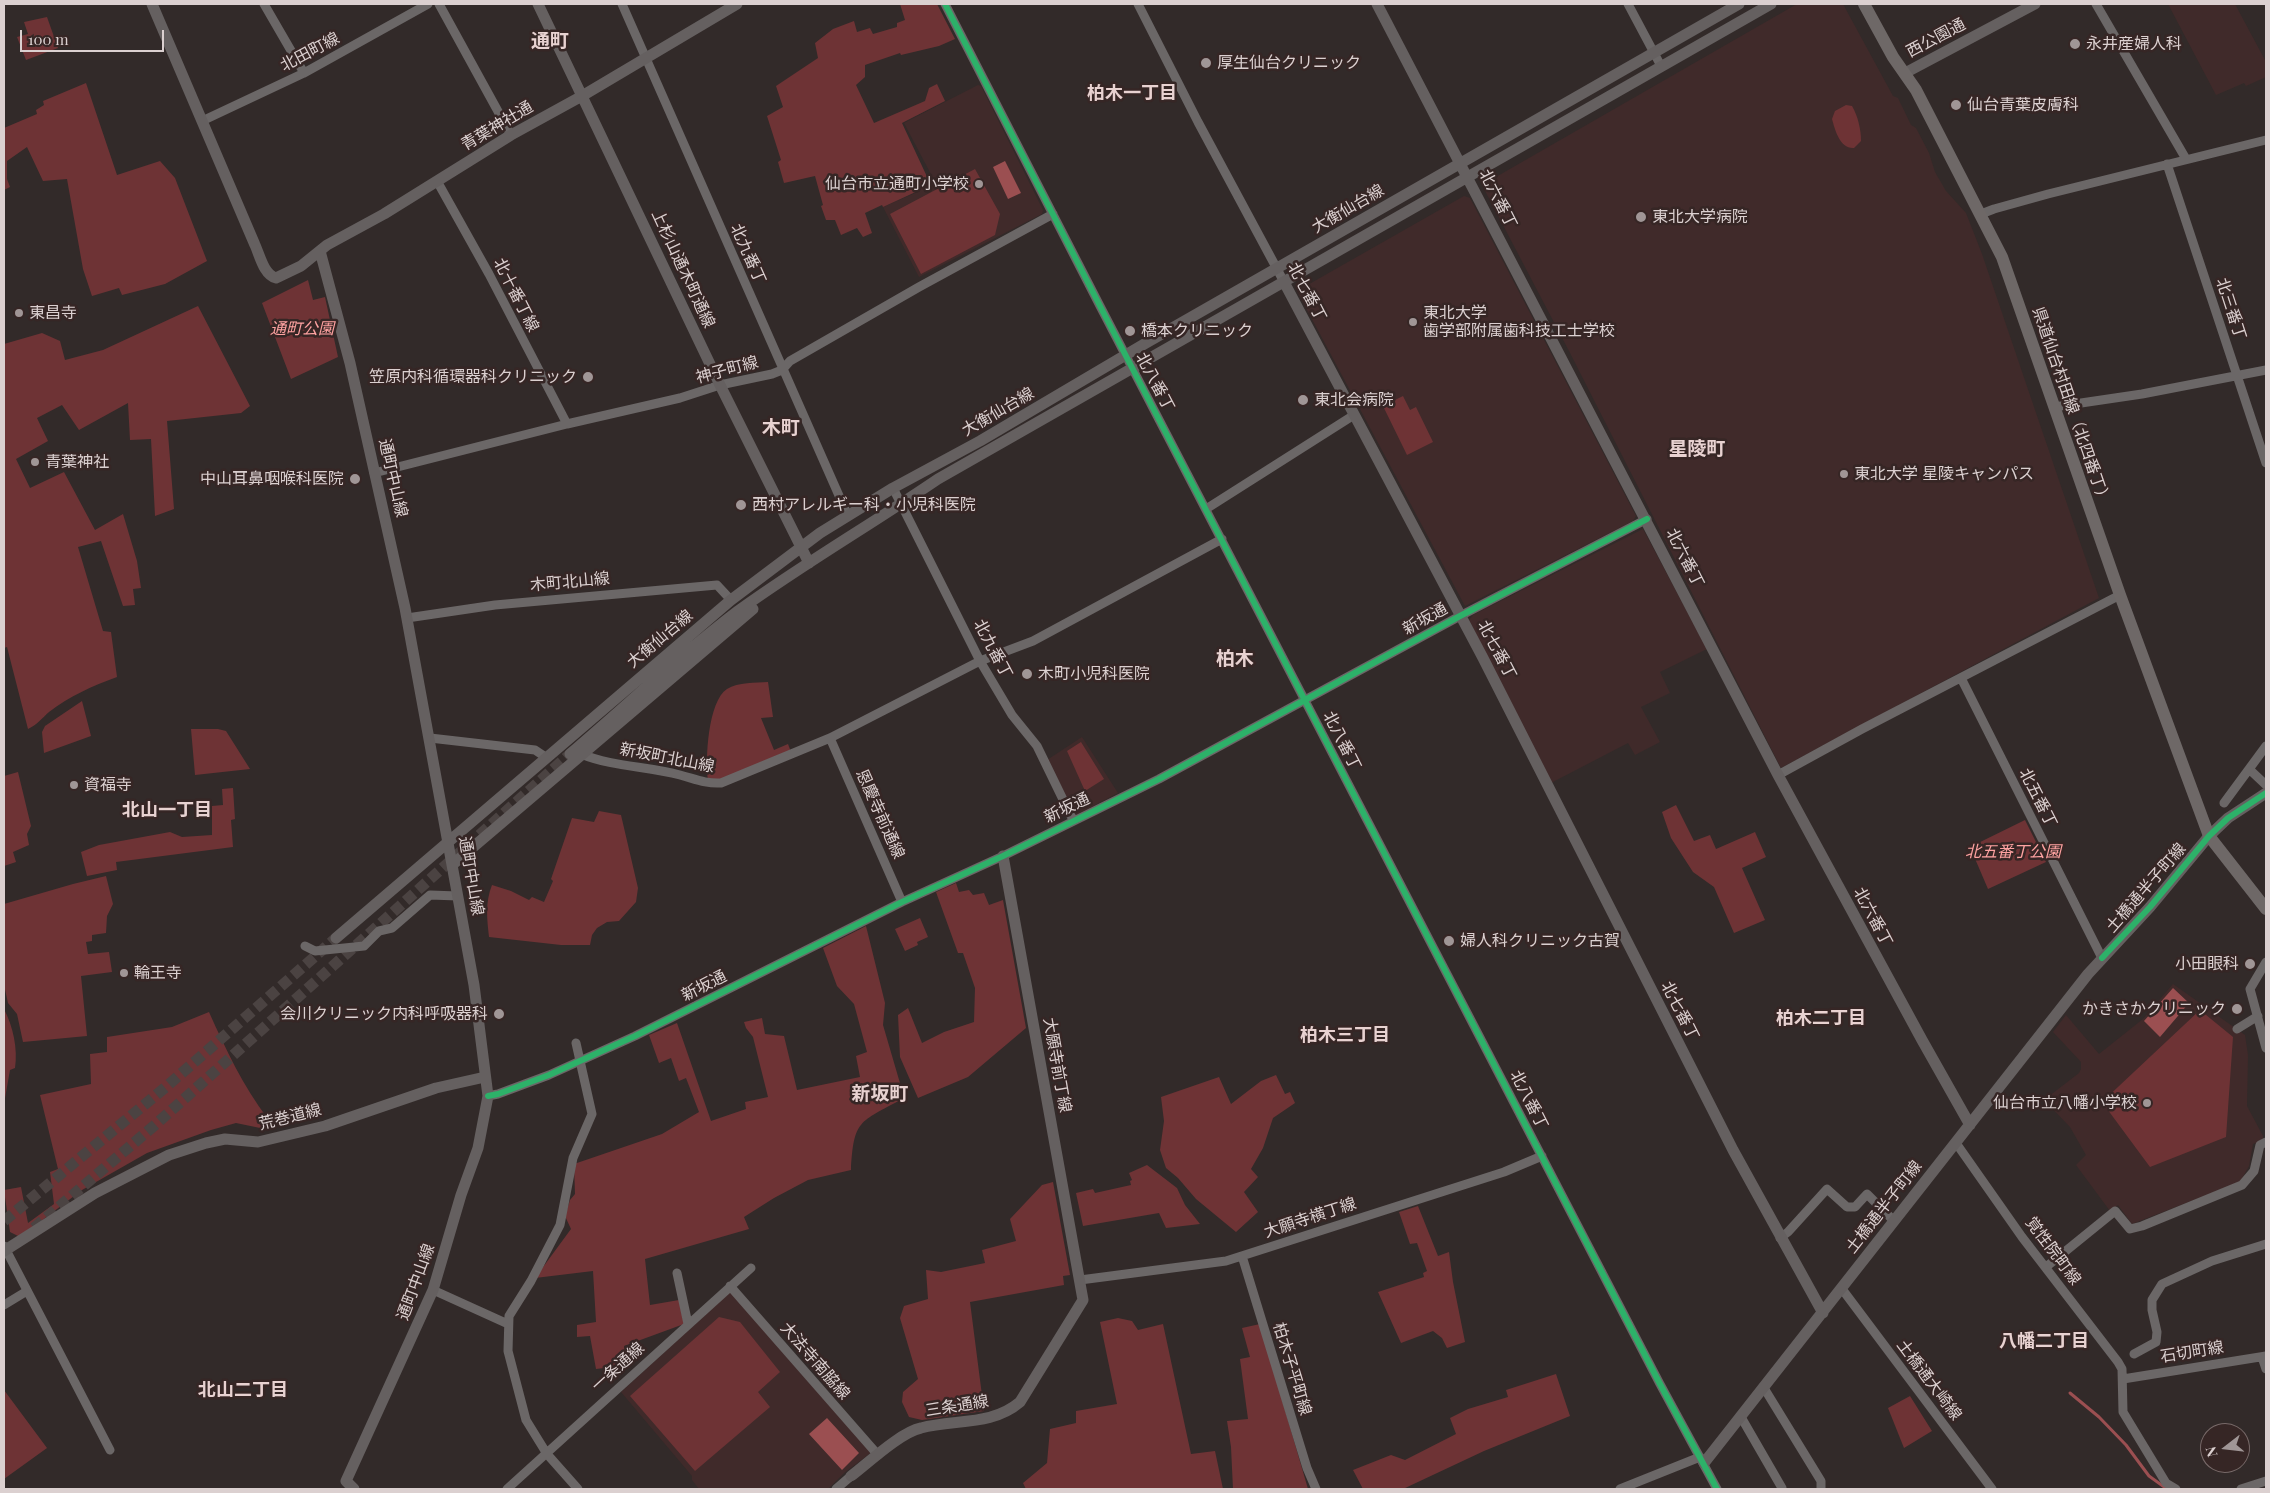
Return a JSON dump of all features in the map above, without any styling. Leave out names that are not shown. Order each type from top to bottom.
[{"type":"main road","name":"県道仙台村田線（北四番丁）","points":[[1864,4],[1893,57],[1916,90],[2002,257],[2120,595],[2209,836],[2266,908]]},
{"type":"street","points":[[152,4],[202,121]]},
{"type":"street","points":[[264,4],[304,73]]},
{"type":"street","name":"北田町線","points":[[202,121],[304,73],[428,4]]},
{"type":"street","points":[[439,4],[512,134]]},
{"type":"street","name":"上杉山通木町通線","points":[[538,4],[720,385],[809,563]]},
{"type":"street","name":"北九番丁","points":[[622,4],[848,516]]},
{"type":"street","name":"青葉神社通","points":[[202,121],[267,272],[271,277],[276,278],[301,266],[320,251],[512,134],[582,96],[737,4]]},
{"type":"street","name":"北八番丁","points":[[945,4],[1126,356],[1702,1460]]},
{"type":"street","name":"北七番丁","points":[[1138,4],[1198,122],[1460,616],[1710,1106],[1822,1313]]},
{"type":"street","name":"北六番丁","points":[[1377,4],[1647,519],[1778,775],[1970,1125]]},
{"type":"street","points":[[1628,4],[1661,66]]},
{"type":"street","name":"大衡仙台線","points":[[336,938],[731,600],[848,516],[893,488],[934,468],[1277,268],[1739,4]]},
{"type":"street","name":"大衡仙台線","points":[[452,865],[576,754],[786,580],[864,526],[902,504],[938,479],[1771,4]]},
{"type":"street","name":"西公園通","points":[[1905,73],[2036,4]]},
{"type":"street","points":[[2096,4],[2186,159]]},
{"type":"street","points":[[1981,214],[2048,194],[2266,140]]},
{"type":"street","name":"北三番丁","points":[[2167,164],[2266,463]]},
{"type":"street","name":"北十番丁線","points":[[437,181],[485,267],[567,424]]},
{"type":"street","name":"神子町線","points":[[374,473],[567,424],[680,398],[720,385],[782,370],[790,361],[859,321],[1053,214]]},
{"type":"street","name":"通町中山線","points":[[320,251],[350,363],[407,618],[474,985],[488,1096],[486,1116],[478,1148],[461,1195],[433,1290],[348,1486]]},
{"type":"street","points":[[2054,407],[2266,370]]},
{"type":"street","points":[[1206,508],[1354,415]]},
{"type":"street","name":"北九番丁","points":[[893,488],[980,661],[1012,715],[1037,746],[1073,820]]},
{"type":"street","name":"新坂通","points":[[488,1096],[549,1075],[635,1036],[902,902],[1002,856],[1172,772],[1460,616],[1647,519]]},
{"type":"street","name":"新坂町北山線","points":[[576,754],[599,761],[681,775],[709,784],[721,783],[830,738],[980,661],[1033,641],[1222,539]]},
{"type":"street","name":"木町北山線","points":[[407,618],[514,602],[717,585],[731,600]]},
{"type":"street","points":[[1778,775],[2120,595]]},
{"type":"street","name":"北五番丁","points":[[1961,678],[2102,958]]},
{"type":"street","points":[[430,738],[535,750],[547,758]]},
{"type":"street","name":"恩慶寺前通線","points":[[830,738],[902,902]]},
{"type":"street","points":[[2224,803],[2266,746]]},
{"type":"street","points":[[2249,768],[2266,785]]},
{"type":"street","name":"土橋通半子町線","points":[[1702,1460],[1741,1417],[2059,1010],[2102,958],[2150,907],[2209,836],[2228,818],[2266,793]]},
{"type":"street","name":"大願寺前丁線","points":[[1002,856],[1080,1280]]},
{"type":"street","points":[[305,946],[315,951],[364,946],[379,931],[392,928],[430,895],[458,896]]},
{"type":"street","points":[[2266,962],[2250,989],[2266,1048]]},
{"type":"street","points":[[2238,1029],[2258,1016]]},
{"type":"street","points":[[576,1043],[581,1060],[584,1086],[592,1114],[573,1158],[560,1225],[531,1281],[509,1316],[508,1351],[526,1420],[547,1454],[578,1489]]},
{"type":"street","name":"荒巻道線","points":[[5,1248],[95,1193],[146,1166],[191,1147],[225,1139],[258,1142],[325,1126],[436,1088],[486,1077]]},
{"type":"street","points":[[2046,1268],[2115,1211],[2130,1229],[2142,1226],[2242,1185],[2254,1171],[2260,1145],[2266,1142]]},
{"type":"street","name":"覚性院町線","points":[[1956,1143],[2046,1268],[2118,1362],[2122,1369],[2123,1379]]},
{"type":"street","name":"大願寺横丁線","points":[[1080,1280],[1226,1261],[1504,1172],[1542,1156]]},
{"type":"street","points":[[1780,1238],[1788,1232],[1827,1189],[1847,1207],[1855,1208],[1866,1194],[1894,1220]]},
{"type":"street","points":[[2134,1354],[2156,1342],[2157,1332],[2152,1310],[2152,1300],[2162,1284],[2212,1261],[2266,1244]]},
{"type":"street","points":[[5,1248],[110,1450]]},
{"type":"street","name":"柏木子平町線","points":[[1242,1256],[1304,1459],[1316,1489]]},
{"type":"street","name":"一条通線","points":[[507,1489],[751,1268]]},
{"type":"street","points":[[677,1273],[688,1324]]},
{"type":"street","name":"三条通線","points":[[836,1489],[878,1455],[906,1435],[920,1428],[997,1417],[1015,1406],[1025,1394],[1083,1300],[1080,1280]]},
{"type":"street","name":"大法寺南脇線","points":[[730,1286],[878,1455]]},
{"type":"street","name":"土橋通大崎線","points":[[1842,1289],[1992,1489]]},
{"type":"street","points":[[433,1290],[508,1324]]},
{"type":"street","points":[[4,1305],[27,1291]]},
{"type":"street","points":[[2264,1356],[2266,1369]]},
{"type":"street","name":"石切町線","points":[[2123,1379],[2264,1356]]},
{"type":"street","points":[[2123,1379],[2123,1412],[2166,1483],[2176,1489]]},
{"type":"street","points":[[1764,1388],[1821,1481],[1821,1489]]},
{"type":"street","points":[[1741,1417],[1782,1488]]},
{"type":"street","points":[[1620,1489],[1702,1460],[1717,1489]]},
{"type":"street","points":[[2241,1489],[2266,1481]]},
{"type":"shaded area","name":"東北大学 星陵キャンパス","points":[[1797,4],[1843,4],[1893,96],[1898,98],[1911,125],[1916,128],[1929,153],[1935,172],[1946,191],[1966,213],[1982,254],[2099,598],[1781,768],[1569,351],[1482,185]]},
{"type":"shaded area","points":[[2168,4],[2235,4],[2266,62],[2266,77],[2246,86],[2244,83],[2216,95]]},
{"type":"shaded area","name":"仙台市立通町小学校","points":[[978,85],[981,86],[1043,210],[1042,214],[919,277],[883,207],[920,191],[920,187],[934,180],[904,123]]},
{"type":"shaded area","points":[[1005,161],[1021,193],[1008,199],[993,167]]},
{"type":"shaded area","points":[[1464,196],[1470,198],[1636,516],[1633,521],[1465,606],[1297,291]]},
{"type":"shaded area","points":[[1643,529],[1707,649],[1660,672],[1670,693],[1641,707],[1660,742],[1635,755],[1628,743],[1551,783],[1469,620],[1473,615]]},
{"type":"shaded area","points":[[1082,737],[1118,793],[1074,816],[1047,760]]},
{"type":"shaded area","name":"仙台市立八幡小学校","points":[[2173,984],[2245,1035],[2248,1055],[2247,1106],[2263,1136],[2263,1140],[2253,1144],[2249,1166],[2240,1182],[2132,1224],[2118,1205],[2110,1211],[2076,1165],[2086,1155],[2070,1127],[2044,1100],[2079,1073],[2081,1069],[2081,1062],[2053,1032],[2066,1015],[2099,1054],[2143,1019]]},
{"type":"shaded area","points":[[2173,988],[2189,1003],[2160,1037],[2144,1021]]},
{"type":"shaded area","points":[[731,1291],[872,1452],[844,1473],[828,1489],[699,1489],[692,1480],[692,1476],[621,1392]]},
{"type":"shaded area","points":[[827,1418],[859,1453],[842,1470],[809,1434]]},
{"type":"green space","points":[[900,4],[937,4],[955,39],[939,46],[901,55],[900,53],[865,65],[865,77],[856,85],[874,123],[925,101],[929,88],[937,84],[945,101],[902,123],[929,181],[920,187],[920,190],[865,213],[872,233],[863,237],[857,228],[841,235],[835,220],[826,220],[815,176],[784,183],[778,162],[781,160],[767,116],[783,107],[776,86],[818,58],[815,43],[833,29],[854,21],[857,32],[870,28],[873,34],[897,27],[897,23],[905,20]]},
{"type":"green space","points":[[47,17],[58,48],[26,60],[17,37],[28,34],[24,22]]},
{"type":"green space","points":[[86,83],[117,175],[160,161],[175,178],[207,261],[165,284],[122,295],[119,288],[92,296],[83,269],[67,179],[43,181],[27,147],[7,161],[7,179],[10,187],[4,190],[4,128],[37,114],[36,110],[44,105],[43,101]]},
{"type":"green space","points":[[1846,105],[1852,106],[1860,128],[1861,141],[1854,148],[1842,142],[1832,119],[1835,111]]},
{"type":"green space","points":[[975,169],[1000,214],[995,235],[921,274],[890,214]]},
{"type":"green space","name":"通町公園","points":[[308,280],[313,300],[325,297],[338,357],[291,379],[262,303]]},
{"type":"green space","points":[[198,306],[250,406],[241,413],[167,421],[174,509],[155,516],[151,439],[130,440],[128,403],[79,430],[62,405],[37,418],[48,441],[16,459],[30,488],[64,472],[95,530],[123,514],[137,561],[141,588],[133,589],[135,605],[123,606],[101,541],[78,547],[103,631],[111,632],[117,677],[73,696],[28,729],[7,647],[4,648],[4,344],[42,333],[60,341],[65,360],[103,350]]},
{"type":"green space","points":[[1403,396],[1410,410],[1416,407],[1433,442],[1407,455],[1383,406]]},
{"type":"green space","points":[[768,682],[773,717],[761,718],[774,750],[788,744],[791,752],[722,779],[708,780],[709,731],[716,705],[721,696],[727,689],[736,685]]},
{"type":"green space","points":[[82,701],[91,736],[44,753],[42,732],[45,726]]},
{"type":"green space","points":[[191,729],[218,729],[226,731],[250,769],[195,775]]},
{"type":"green space","points":[[1081,742],[1104,779],[1085,791],[1067,751]]},
{"type":"green space","points":[[18,772],[31,826],[27,834],[29,845],[13,852],[16,862],[4,866],[4,776]]},
{"type":"green space","points":[[233,788],[235,819],[231,820],[233,847],[116,862],[117,870],[87,876],[81,852],[99,845],[170,832],[182,837],[212,835],[212,806],[223,805],[222,789]]},
{"type":"green space","points":[[1676,805],[1694,841],[1710,835],[1716,849],[1755,832],[1766,857],[1742,868],[1765,920],[1734,933],[1714,887],[1693,872],[1671,838],[1662,812]]},
{"type":"green space","points":[[599,811],[621,815],[638,888],[636,902],[619,921],[607,922],[597,928],[592,935],[590,945],[561,945],[489,937],[487,904],[492,885],[511,891],[529,900],[532,897],[544,902],[553,881],[551,879],[572,818],[594,822]]},
{"type":"green space","name":"北五番丁公園","points":[[2025,820],[2046,862],[1988,889],[1970,847]]},
{"type":"green space","points":[[106,876],[113,904],[107,916],[106,933],[92,935],[92,941],[86,942],[88,954],[109,952],[112,972],[81,976],[87,1036],[23,1042],[17,1014],[8,1003],[4,985],[4,904]]},
{"type":"green space","points":[[956,883],[959,892],[969,890],[973,895],[984,893],[989,905],[1003,900],[1026,1028],[968,1077],[918,1098],[900,1057],[898,1015],[908,1008],[922,1043],[944,1032],[974,1022],[975,988],[963,953],[958,953],[936,892]]},
{"type":"green space","points":[[920,918],[928,937],[917,942],[918,945],[905,951],[895,929]]},
{"type":"green space","points":[[866,926],[885,1003],[883,1025],[902,1090],[902,1099],[876,1113],[862,1124],[857,1131],[854,1141],[851,1170],[808,1180],[774,1198],[744,1217],[749,1229],[645,1259],[650,1305],[679,1300],[684,1324],[624,1346],[628,1354],[613,1367],[596,1369],[590,1336],[577,1337],[577,1325],[596,1322],[593,1271],[535,1278],[571,1229],[565,1216],[570,1200],[575,1194],[574,1164],[662,1134],[699,1112],[686,1078],[679,1081],[671,1058],[659,1063],[649,1035],[677,1023],[711,1121],[746,1109],[745,1102],[768,1097],[753,1037],[744,1022],[762,1018],[765,1034],[784,1036],[797,1090],[860,1077],[856,1056],[867,1052],[854,1004],[837,986],[823,948]]},
{"type":"green space","points":[[4,1009],[12,1030],[16,1053],[15,1068],[10,1070],[4,1104]]},
{"type":"green space","points":[[2200,1010],[2233,1037],[2226,1137],[2150,1167],[2102,1102]]},
{"type":"green space","points":[[209,1012],[236,1067],[268,1119],[265,1129],[236,1123],[147,1153],[82,1190],[20,1237],[10,1232],[4,1190],[21,1187],[28,1223],[54,1204],[50,1172],[58,1169],[40,1095],[91,1084],[90,1054],[107,1052],[107,1037],[172,1027]]},
{"type":"green space","points":[[1276,1075],[1285,1094],[1290,1092],[1295,1103],[1273,1118],[1263,1148],[1251,1169],[1258,1177],[1244,1192],[1258,1212],[1236,1232],[1196,1199],[1178,1178],[1166,1168],[1160,1150],[1164,1121],[1161,1097],[1219,1077],[1231,1104],[1261,1081]]},
{"type":"green space","points":[[1147,1165],[1177,1188],[1185,1205],[1200,1224],[1166,1228],[1159,1213],[1083,1226],[1076,1193],[1093,1189],[1095,1193],[1131,1185],[1130,1181],[1132,1180],[1129,1173]]},
{"type":"green space","points":[[1053,1182],[1070,1275],[1063,1276],[1064,1285],[970,1302],[984,1411],[922,1420],[909,1417],[902,1402],[903,1392],[918,1379],[900,1318],[904,1306],[928,1299],[926,1270],[941,1272],[985,1263],[982,1250],[1016,1241],[1010,1219],[1042,1185]]},
{"type":"green space","points":[[1418,1206],[1438,1256],[1449,1252],[1465,1342],[1447,1348],[1442,1338],[1433,1331],[1401,1343],[1378,1292],[1424,1277],[1423,1273],[1427,1271],[1417,1243],[1410,1244],[1399,1212]]},
{"type":"green space","points":[[719,1317],[740,1322],[780,1372],[758,1392],[770,1407],[695,1471],[630,1396]]},
{"type":"green space","points":[[1118,1318],[1132,1321],[1138,1330],[1163,1324],[1191,1454],[1215,1451],[1223,1489],[1026,1489],[1023,1483],[1047,1463],[1050,1429],[1076,1423],[1076,1411],[1117,1404],[1100,1322]]},
{"type":"green space","points":[[1260,1324],[1308,1489],[1233,1489],[1231,1447],[1227,1421],[1248,1419],[1240,1359],[1250,1357],[1242,1328]]},
{"type":"green space","points":[[1556,1374],[1570,1416],[1484,1451],[1403,1489],[1363,1489],[1353,1470],[1391,1455],[1405,1460],[1456,1434],[1450,1418],[1468,1409],[1508,1397],[1506,1390]]},
{"type":"green space","points":[[4,1390],[47,1448],[4,1479]]},
{"type":"green space","points":[[1910,1396],[1932,1431],[1904,1448],[1888,1408]]},
{"type":"waterway","points":[[2070,1393],[2099,1417],[2126,1445],[2149,1476],[2167,1489]]},
{"type":"tunnel","points":[[34,1228],[155,1125],[570,754]]},
{"type":"tunnel","points":[[4,1221],[167,1086],[336,938]]},
{"type":"cycle path","points":[[945,4],[1660,1384],[1717,1489]]},
{"type":"cycle path","points":[[488,1096],[549,1075],[635,1036],[902,902],[1003,856],[1159,779],[1460,616],[1647,519]]},
{"type":"cycle path","points":[[2102,958],[2150,907],[2209,836],[2228,818],[2266,793]]},
{"type":"place","name":"永井産婦人科","points":[[2075,44]]},
{"type":"place","name":"厚生仙台クリニック","points":[[1206,63]]},
{"type":"place","name":"仙台青葉皮膚科","points":[[1956,105]]},
{"type":"place","name":"仙台市立通町小学校","points":[[979,184]]},
{"type":"place","name":"東北大学病院","points":[[1641,217]]},
{"type":"place","name":"東昌寺","points":[[19,313]]},
{"type":"place","name":"東北大学 歯学部附属歯科技工士学校","points":[[1413,322]]},
{"type":"place","name":"橋本クリニック","points":[[1130,331]]},
{"type":"place","name":"笠原内科循環器科クリニック","points":[[588,377]]},
{"type":"place","name":"東北会病院","points":[[1303,400]]},
{"type":"place","name":"青葉神社","points":[[35,462]]},
{"type":"place","name":"東北大学 星陵キャンパス","points":[[1844,474]]},
{"type":"place","name":"中山耳鼻咽喉科医院","points":[[355,479]]},
{"type":"place","name":"西村アレルギー科・小児科医院","points":[[741,505]]},
{"type":"place","name":"木町小児科医院","points":[[1027,674]]},
{"type":"place","name":"資福寺","points":[[74,785]]},
{"type":"place","name":"婦人科クリニック古賀","points":[[1449,941]]},
{"type":"place","name":"小田眼科","points":[[2250,964]]},
{"type":"place","name":"輪王寺","points":[[124,973]]},
{"type":"place","name":"かきさかクリニック","points":[[2237,1009]]},
{"type":"place","name":"会川クリニック内科呼吸器科","points":[[499,1014]]},
{"type":"place","name":"仙台市立八幡小学校","points":[[2147,1103]]},
{"type":"district","name":"通町","points":[[550,41]]},
{"type":"district","name":"柏木一丁目","points":[[1132,93]]},
{"type":"district","name":"木町","points":[[781,428]]},
{"type":"district","name":"星陵町","points":[[1697,449]]},
{"type":"district","name":"柏木","points":[[1235,659]]},
{"type":"district","name":"北山一丁目","points":[[167,810]]},
{"type":"district","name":"柏木二丁目","points":[[1821,1018]]},
{"type":"district","name":"柏木三丁目","points":[[1345,1035]]},
{"type":"district","name":"新坂町","points":[[880,1094]]},
{"type":"district","name":"八幡二丁目","points":[[2044,1341]]},
{"type":"district","name":"北山二丁目","points":[[243,1390]]}]
